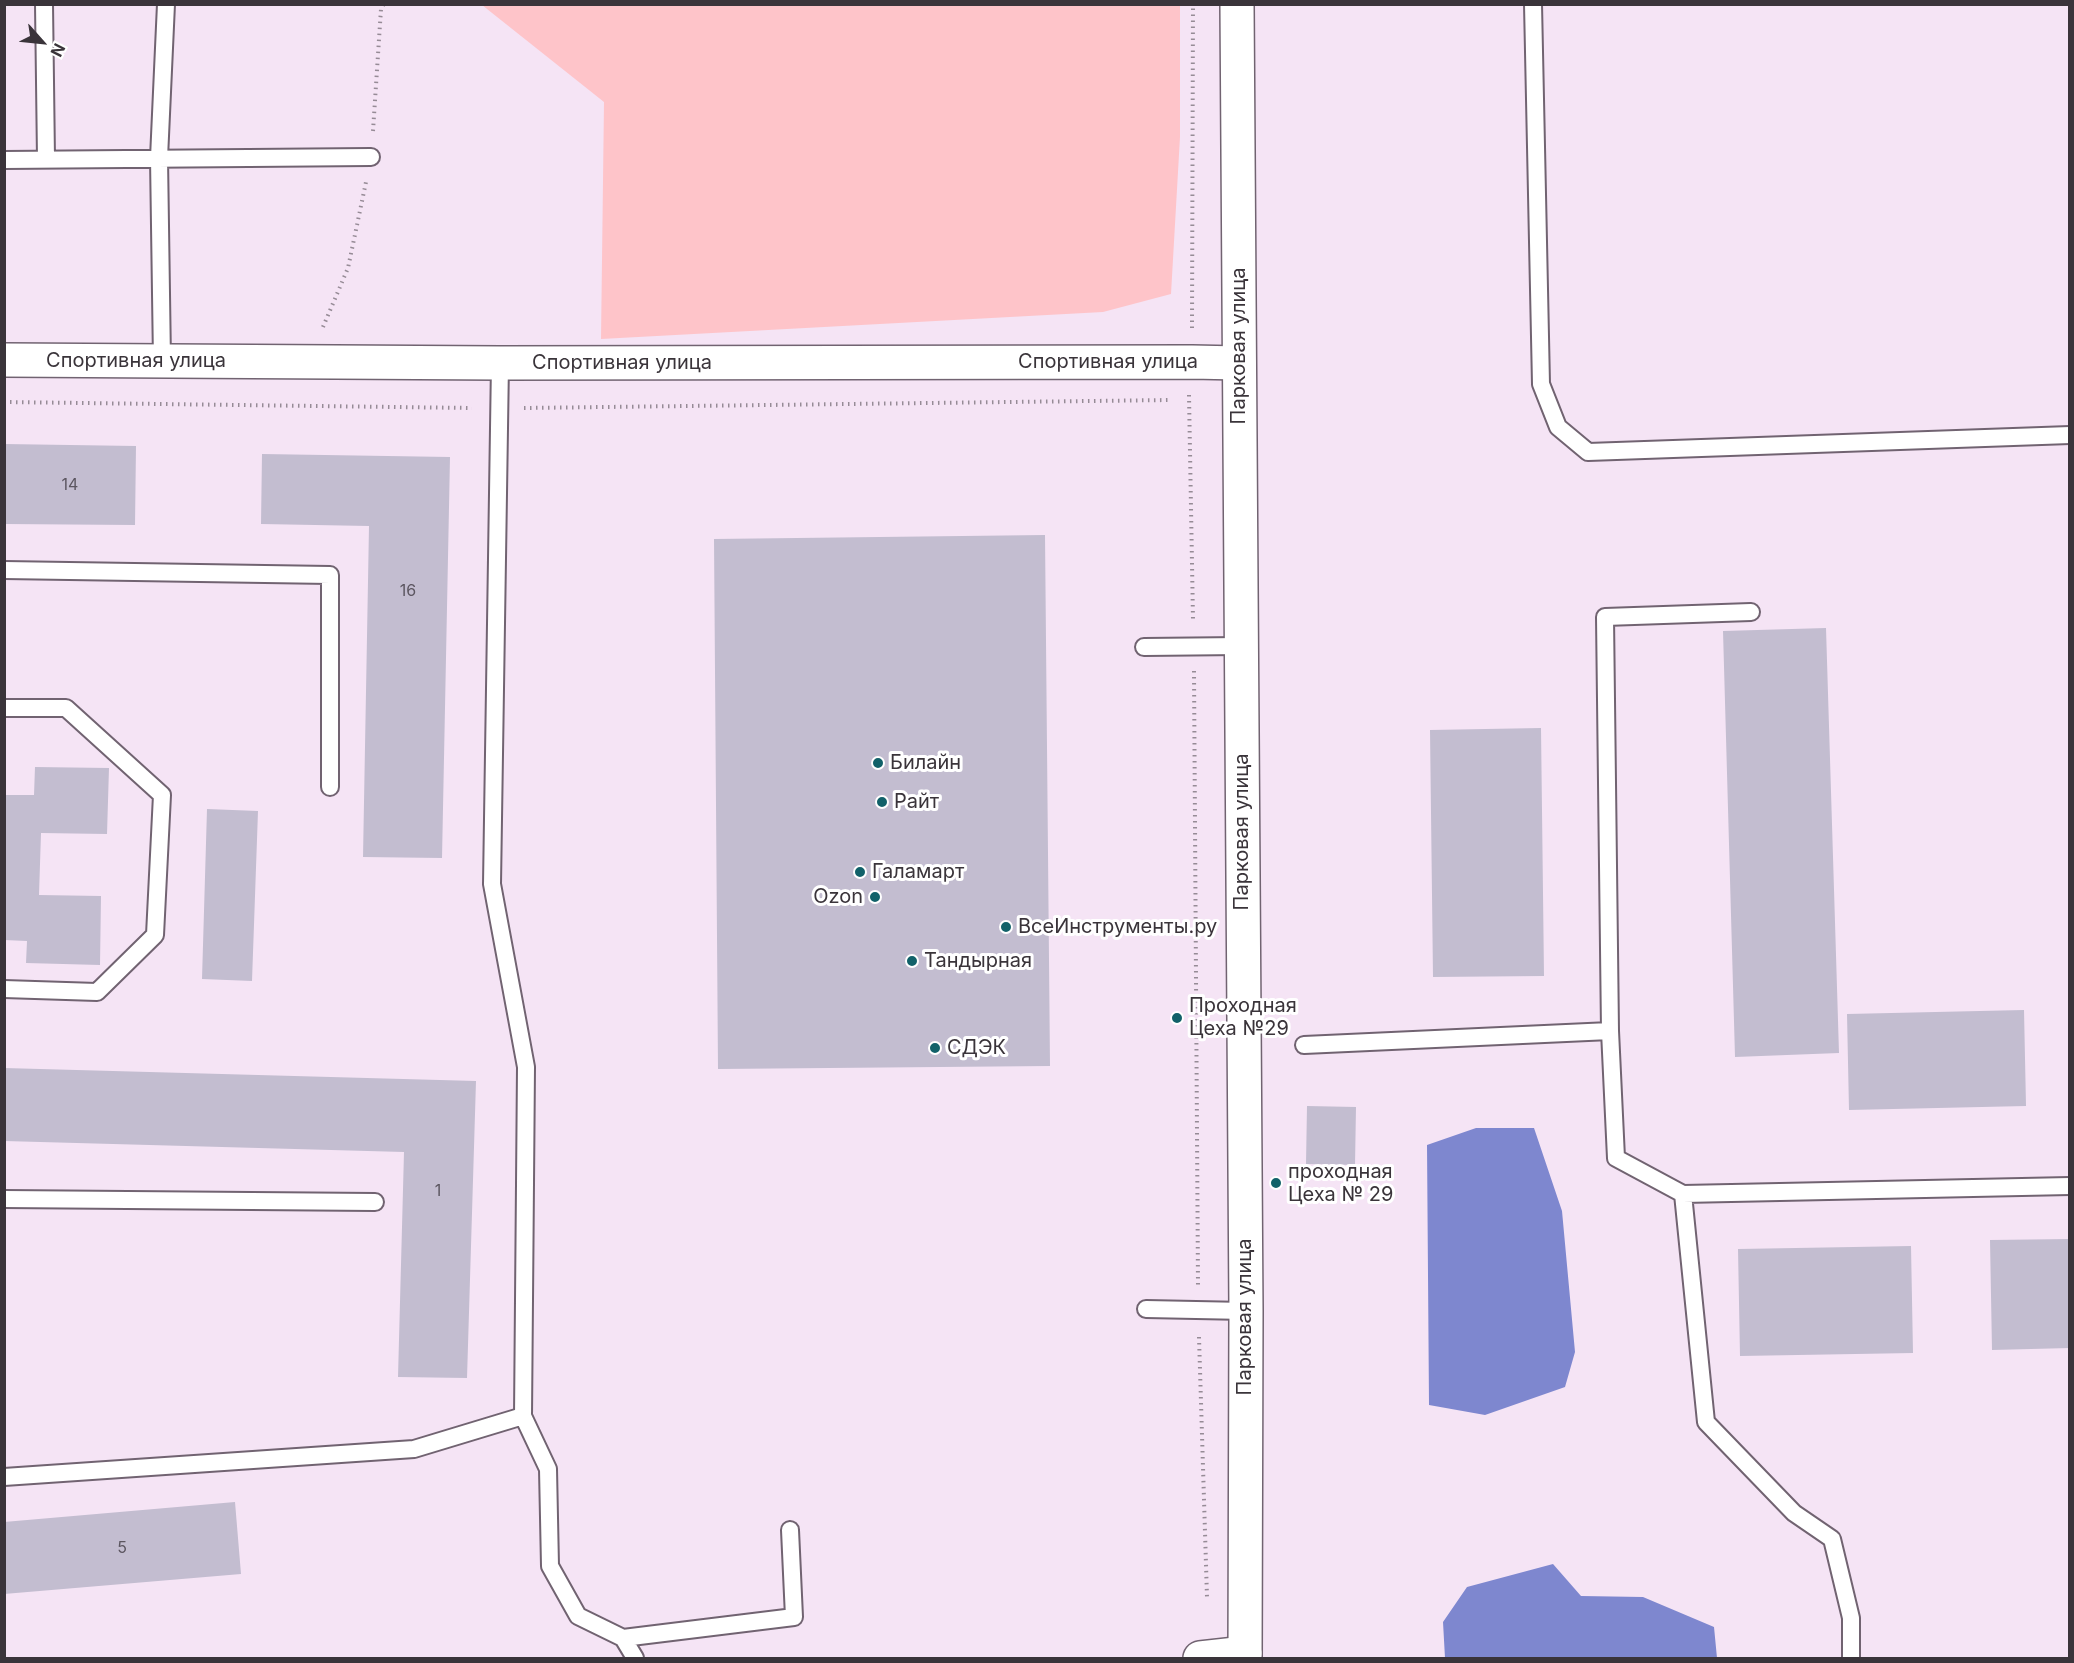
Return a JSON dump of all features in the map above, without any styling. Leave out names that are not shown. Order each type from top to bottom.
[{"type":"main road","name":"Парковая улица","points":[[1237,4],[1246,1311],[1245,1656]]},
{"type":"main road","name":"Спортивная улица","points":[[4,360],[1239,363]]},
{"type":"main road","points":[[1200,1659],[1245,1656]]},
{"type":"lane","points":[[44,4],[46,159]]},
{"type":"lane","points":[[162,361],[159,158],[166,4]]},
{"type":"lane","points":[[1533,4],[1541,384],[1558,427],[1588,452],[2070,435]]},
{"type":"lane","points":[[4,160],[371,157]]},
{"type":"lane","points":[[500,363],[492,884],[526,1067],[523,1416],[548,1469],[550,1566],[578,1616],[623,1638],[794,1617],[790,1530]]},
{"type":"lane","points":[[4,570],[330,575],[330,787]]},
{"type":"lane","points":[[1751,612],[1605,617],[1610,1031],[1616,1158],[1683,1194],[2070,1186]]},
{"type":"lane","points":[[1144,647],[1241,646]]},
{"type":"lane","points":[[4,708],[66,708],[162,795],[155,935],[97,992],[4,989]]},
{"type":"lane","points":[[1304,1045],[1610,1031]]},
{"type":"lane","points":[[1683,1194],[1706,1422],[1794,1513],[1832,1539],[1851,1618],[1851,1659]]},
{"type":"lane","points":[[4,1199],[375,1202]]},
{"type":"lane","points":[[1146,1310],[1246,1311]]},
{"type":"lane","points":[[4,1477],[414,1449],[523,1416]]},
{"type":"lane","points":[[623,1638],[635,1659]]},
{"type":"path","points":[[291,405],[348,268],[371,157],[381,9],[384,4]]},
{"type":"path","points":[[1193,4],[1192,362],[1189,400],[1194,647],[1198,1311],[1207,1598]]},
{"type":"path","points":[[4,402],[500,408],[1189,400]]},
{"type":"shaded area","points":[[482,5],[1180,5],[1180,137],[1171,294],[1103,312],[601,339],[604,102]]},
{"type":"water","points":[[1476,1128],[1534,1128],[1562,1211],[1575,1352],[1565,1387],[1485,1415],[1429,1405],[1427,1145]]},
{"type":"water","points":[[1553,1564],[1581,1596],[1643,1597],[1714,1627],[1717,1658],[1445,1658],[1443,1622],[1467,1587]]},
{"type":"building","points":[[4,444],[136,446],[135,525],[4,524]]},
{"type":"building","points":[[262,454],[450,457],[442,858],[363,857],[369,526],[261,524]]},
{"type":"building","name":"Райт","points":[[1045,535],[1050,1066],[718,1069],[714,539]]},
{"type":"building","points":[[1826,628],[1839,1053],[1735,1057],[1723,631]]},
{"type":"building","points":[[1541,728],[1544,976],[1433,977],[1430,730]]},
{"type":"building","points":[[35,767],[109,768],[107,834],[41,833],[39,895],[101,896],[100,965],[26,963],[27,941],[4,940],[4,795],[34,795]]},
{"type":"building","points":[[207,809],[258,811],[252,981],[202,979]]},
{"type":"building","points":[[2024,1010],[2026,1106],[1849,1110],[1847,1014]]},
{"type":"building","points":[[4,1068],[476,1081],[467,1378],[398,1377],[404,1152],[4,1141]]},
{"type":"building","points":[[1307,1106],[1356,1107],[1355,1165],[1306,1164]]},
{"type":"building","points":[[2070,1239],[2070,1348],[1992,1350],[1990,1240]]},
{"type":"building","points":[[1911,1246],[1913,1353],[1740,1356],[1738,1249]]},
{"type":"building","points":[[235,1502],[241,1574],[4,1594],[4,1522]]},
{"type":"place","name":"Билайн","points":[[878,763]]},
{"type":"place","name":"Райт","points":[[882,802]]},
{"type":"place","name":"Галамарт","points":[[860,872]]},
{"type":"place","name":"Ozon","points":[[875,897]]},
{"type":"place","name":"ВсеИнструменты.ру","points":[[1006,927]]},
{"type":"place","name":"Тандырная","points":[[912,961]]},
{"type":"place","name":"Проходная Цеха №29","points":[[1177,1018]]},
{"type":"place","name":"СДЭК","points":[[935,1048]]},
{"type":"place","name":"проходная Цеха № 29","points":[[1276,1183]]}]
